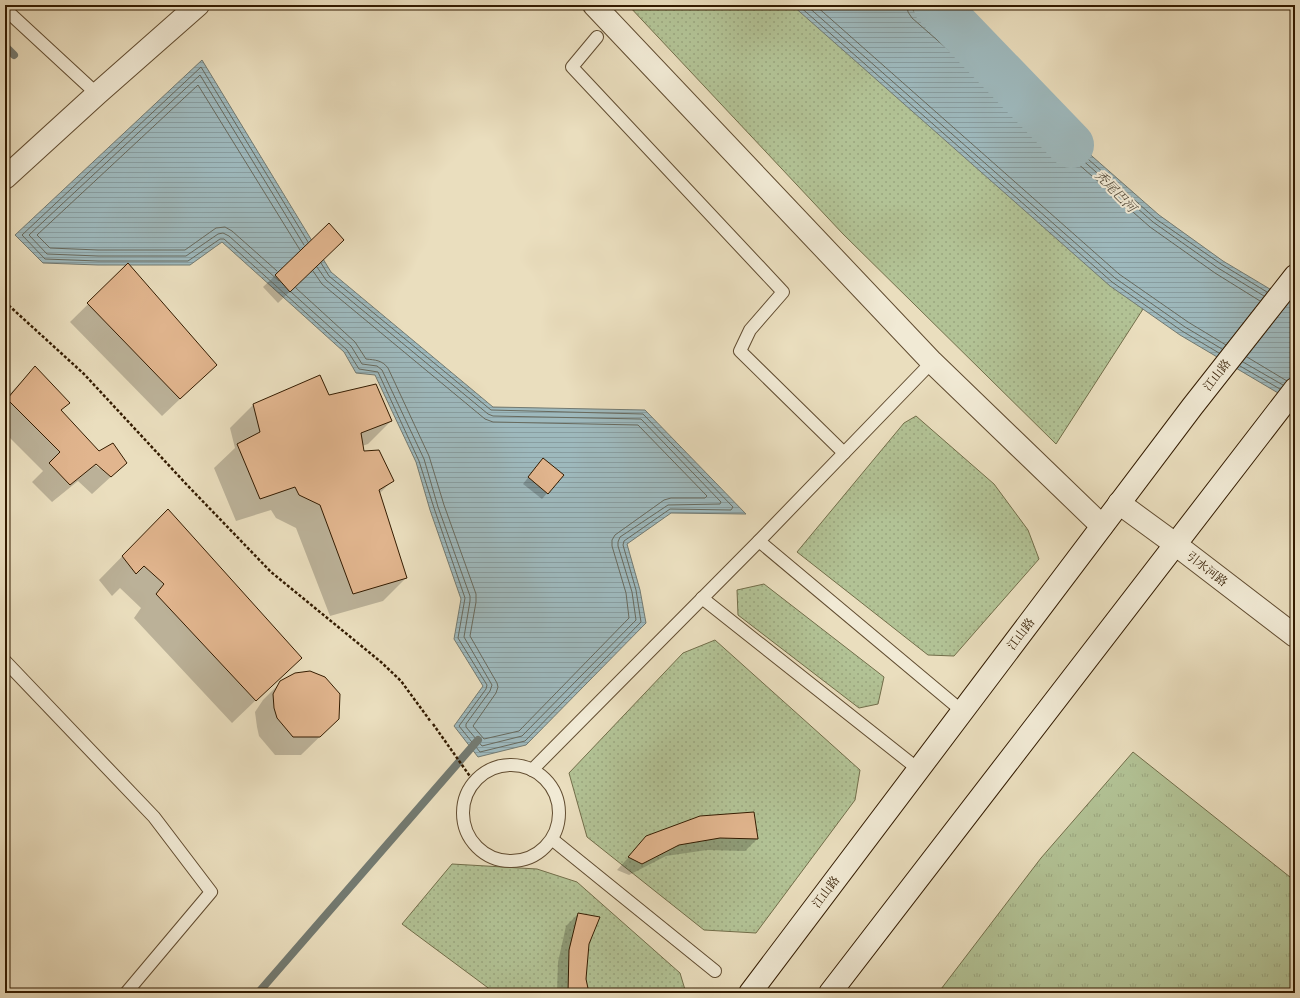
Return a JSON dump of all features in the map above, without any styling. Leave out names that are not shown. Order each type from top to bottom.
[{"type":"main road","points":[[5,178],[198,5]]},
{"type":"main road","points":[[594,5],[932,362],[1102,526]]},
{"type":"main road","name":"江山路","points":[[750,993],[1119,503],[1292,280]]},
{"type":"main road","points":[[830,993],[1295,389]]},
{"type":"main road","name":"引水河路","points":[[1119,503],[1295,636]]},
{"type":"lane","points":[[5,9],[97,94]]},
{"type":"lane","points":[[597,37],[572,67],[783,292],[750,330],[740,351],[844,453]]},
{"type":"lane","points":[[532,770],[759,541],[932,362]]},
{"type":"lane","points":[[759,541],[962,711]]},
{"type":"lane","points":[[702,598],[918,769]]},
{"type":"lane","points":[[5,661],[154,817],[211,892],[126,993]]},
{"type":"lane","points":[[517,765],[532,770],[546,779],[555,792],[560,808],[559,824],[552,840],[542,851],[528,859],[512,862],[497,860],[483,852],[472,841],[465,827],[463,811],[466,795],[474,782],[487,772],[501,766],[517,765]]},
{"type":"lane","points":[[552,840],[715,971]]},
{"type":"path","points":[[5,302],[84,374],[270,572],[381,662],[400,681],[474,782]]},
{"type":"green space","points":[[628,5],[851,5],[1145,306],[1056,444],[843,234]]},
{"type":"green space","points":[[916,416],[994,484],[1028,530],[1039,559],[954,656],[928,655],[797,552],[904,423]]},
{"type":"green space","points":[[764,584],[884,677],[878,704],[859,708],[738,615],[737,590]]},
{"type":"green space","points":[[715,640],[860,770],[855,800],[756,933],[704,930],[587,837],[569,773],[683,653]]},
{"type":"green space","points":[[1133,752],[1295,881],[1295,993],[938,993],[1041,858]]},
{"type":"green space","points":[[452,864],[537,869],[577,882],[680,973],[686,993],[495,993],[402,924]]},
{"type":"water","points":[[792,5],[920,5],[1159,215],[1223,261],[1295,304],[1295,403],[1180,335],[1110,286]]},
{"type":"water","points":[[202,60],[331,272],[493,407],[645,410],[746,514],[671,513],[627,544],[640,590],[646,623],[526,745],[478,757],[454,726],[483,686],[454,639],[461,599],[430,510],[416,462],[375,375],[356,373],[344,352],[222,242],[190,265],[98,265],[43,263],[15,235]]},
{"type":"building","points":[[329,223],[344,240],[290,292],[275,275]]},
{"type":"building","points":[[128,263],[217,365],[180,399],[87,303]]},
{"type":"building","points":[[35,366],[70,403],[61,410],[99,451],[113,443],[127,463],[111,477],[96,464],[70,485],[49,463],[60,452],[7,399]]},
{"type":"building","points":[[320,375],[329,395],[376,384],[392,421],[361,433],[364,451],[379,450],[394,481],[379,490],[407,578],[353,594],[320,505],[299,495],[295,487],[260,499],[237,444],[260,432],[253,404]]},
{"type":"building","points":[[543,458],[564,475],[548,494],[528,477]]},
{"type":"building","points":[[168,509],[302,658],[256,701],[156,594],[164,584],[144,566],[136,574],[122,556]]},
{"type":"building","points":[[310,671],[325,677],[340,694],[339,719],[320,737],[293,737],[277,718],[274,708],[273,694],[280,681],[295,673]]},
{"type":"building","points":[[754,812],[758,839],[720,838],[679,845],[642,864],[628,857],[646,836],[700,816]]},
{"type":"building","points":[[578,913],[600,917],[589,944],[586,979],[589,993],[568,993],[569,950]]},
{"type":"waterway","name":"秃尾巴河","points":[[936,5],[1071,145]]},
{"type":"waterway","points":[[5,46],[14,55]]},
{"type":"waterway","points":[[258,993],[478,740]]}]
